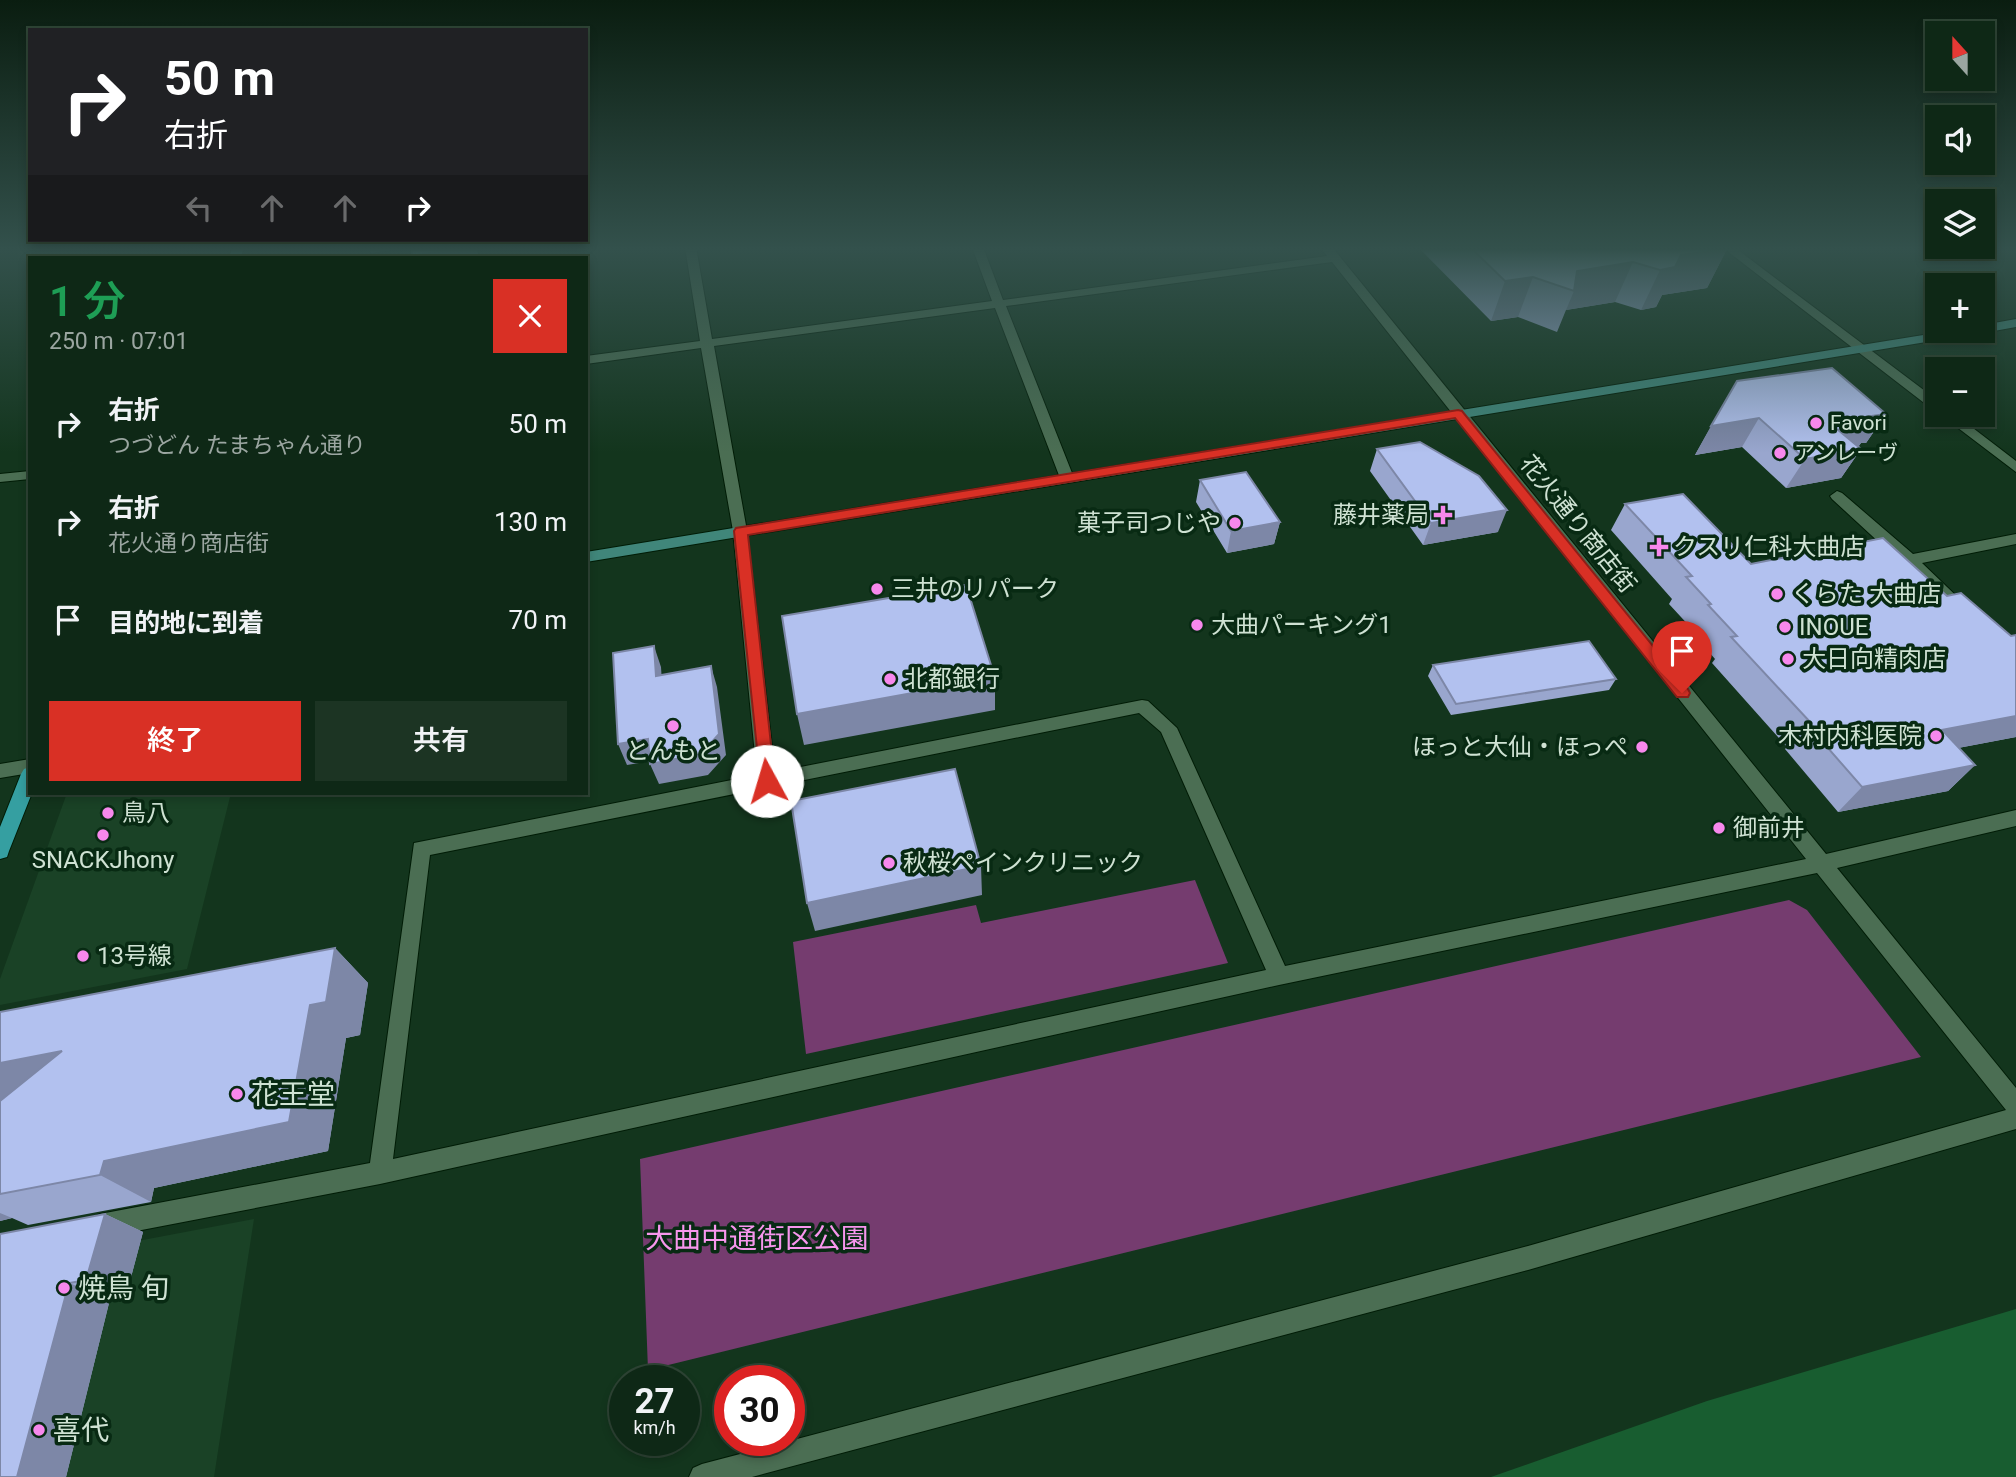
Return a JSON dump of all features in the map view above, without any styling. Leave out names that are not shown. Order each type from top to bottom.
[{"type":"main road","points":[[0,851],[28,779]]},
{"type":"street","points":[[701,316],[740,531],[767,781]]},
{"type":"street","points":[[588,360],[922,316]]},
{"type":"street","points":[[1003,316],[1067,478]]},
{"type":"street","name":"花火通り商店街","points":[[1381,316],[2016,1105]]},
{"type":"street","points":[[1820,316],[1925,397]]},
{"type":"street","points":[[1995,327],[2016,323]]},
{"type":"street","points":[[588,557],[1925,338]]},
{"type":"street","points":[[1963,427],[2016,468]]},
{"type":"street","points":[[0,478],[28,475]]},
{"type":"street","points":[[1837,496],[1978,623]]},
{"type":"street","points":[[1910,560],[2016,539]]},
{"type":"street","points":[[380,1173],[421,849],[1142,706],[1168,728],[1279,976]]},
{"type":"street","points":[[0,771],[28,766]]},
{"type":"street","points":[[82,1230],[380,1173],[1279,976],[1820,864],[2016,818]]},
{"type":"street","points":[[702,1477],[1514,1262],[2016,1118]]},
{"type":"shaded area","points":[[66,795],[230,795],[187,969],[0,1005],[0,979]]},
{"type":"shaded area","points":[[254,1219],[214,1477],[0,1477],[0,1267]]},
{"type":"shaded area","points":[[2016,1309],[2016,1477],[1491,1477],[1707,1401]]},
{"type":"green space","points":[[1195,880],[1228,963],[806,1054],[793,942],[976,905],[981,923]]},
{"type":"green space","name":"大曲中通街区公園","points":[[1789,900],[1807,910],[1921,1057],[668,1365],[648,1365],[640,1159]]},
{"type":"building","points":[[1832,368],[1886,414],[1865,417],[1874,424],[1838,430],[1861,449],[1805,459],[1759,418],[1711,426],[1737,381]]},
{"type":"building","points":[[1420,442],[1479,476],[1507,510],[1431,523],[1377,449]]},
{"type":"building","points":[[1246,472],[1280,522],[1231,531],[1200,480]]},
{"type":"building","points":[[1683,494],[1751,564],[1883,538],[1947,596],[1961,593],[2011,636],[2016,635],[2016,716],[1942,730],[1975,765],[1862,787],[1807,724],[1811,723],[1731,637],[1737,636],[1686,577],[1692,576],[1625,504]]},
{"type":"building","name":"北都銀行","points":[[966,585],[995,678],[797,714],[782,616]]},
{"type":"building","points":[[1589,641],[1616,679],[1456,704],[1433,665]]},
{"type":"building","name":"とんもと","points":[[654,646],[656,676],[711,666],[719,734],[701,754],[650,764],[648,739],[618,744],[613,653]]},
{"type":"building","name":"秋桜ペインクリニック","points":[[955,769],[981,866],[807,903],[791,801]]},
{"type":"building","name":"花王堂","points":[[335,948],[326,1002],[310,1005],[289,1122],[104,1161],[100,1175],[0,1194],[0,1101],[62,1051],[0,1063],[0,1012]]},
{"type":"building","points":[[105,1214],[86,1280],[69,1283],[17,1477],[0,1477],[0,1234]]},
{"type":"place","name":"Favori","points":[[1816,423]]},
{"type":"place","name":"アンレーヴ","points":[[1780,453]]},
{"type":"place","name":"藤井薬局","points":[[1443,515]]},
{"type":"place","name":"菓子司つじや","points":[[1235,523]]},
{"type":"place","name":"クスリ仁科大曲店","points":[[1659,547]]},
{"type":"place","name":"三井のリパーク","points":[[877,589]]},
{"type":"place","name":"くらた 大曲店","points":[[1777,594]]},
{"type":"place","name":"大曲パーキング1","points":[[1197,625]]},
{"type":"place","name":"INOUE","points":[[1785,627]]},
{"type":"place","name":"大日向精肉店","points":[[1788,659]]},
{"type":"place","name":"北都銀行","points":[[890,679]]},
{"type":"place","name":"とんもと","points":[[673,726]]},
{"type":"place","name":"木村内科医院","points":[[1936,736]]},
{"type":"place","name":"ほっと大仙・ほっぺ","points":[[1642,747]]},
{"type":"place","name":"鳥八","points":[[108,813]]},
{"type":"place","name":"御前井","points":[[1719,828]]},
{"type":"place","name":"SNACKJhony","points":[[103,835]]},
{"type":"place","name":"秋桜ペインクリニック","points":[[889,863]]},
{"type":"place","name":"13号線","points":[[83,956]]},
{"type":"place","name":"花王堂","points":[[237,1094]]},
{"type":"place","name":"焼鳥 旬","points":[[64,1288]]},
{"type":"place","name":"喜代","points":[[39,1430]]},
{"type":"route","points":[[767,781],[740,531],[1458,414],[1682,693]]}]
